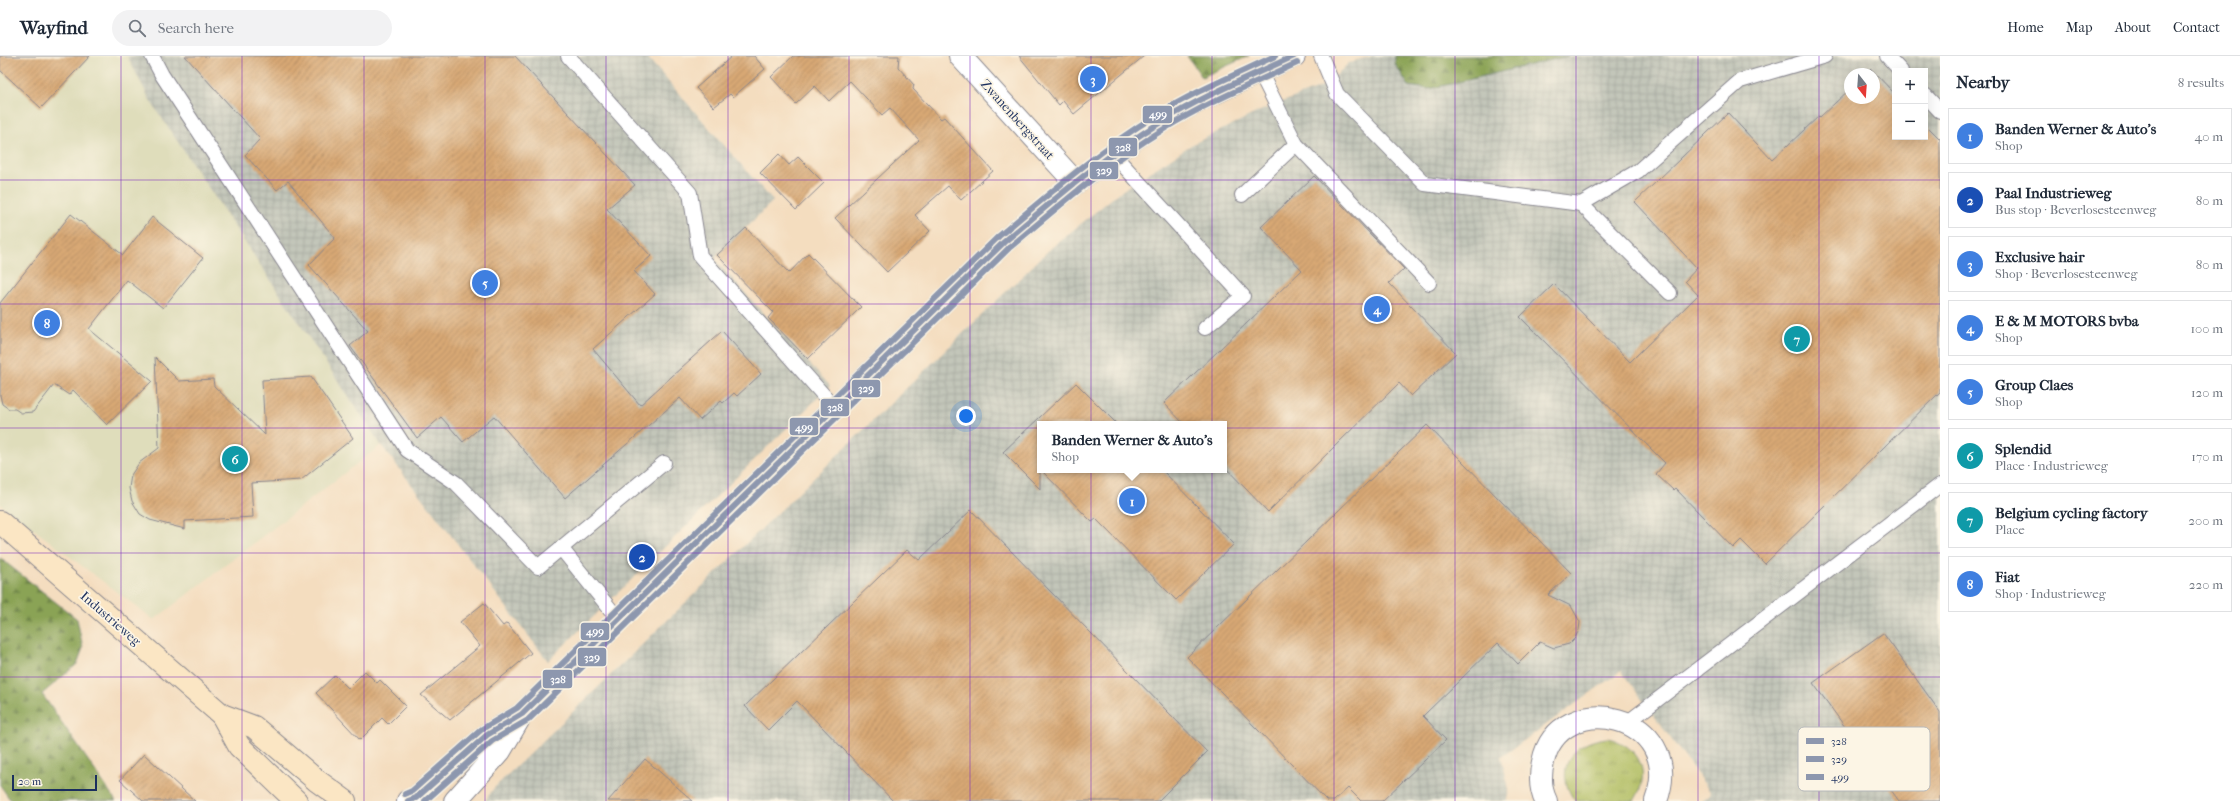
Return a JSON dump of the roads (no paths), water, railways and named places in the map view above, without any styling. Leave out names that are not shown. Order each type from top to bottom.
[{"type":"main road","name":"Industrieweg","points":[[0,522],[222,714],[254,727],[316,780],[345,801]]},
{"type":"main road","name":"Industrieweg","points":[[222,714],[239,746],[296,801]]},
{"type":"street","name":"Zwanenbergstraat","points":[[960,56],[1075,182]]},
{"type":"street","points":[[408,801],[416,798],[487,736],[522,714],[1004,242],[1075,182],[1144,132],[1220,90],[1294,56]]},
{"type":"street","points":[[455,801],[500,751],[522,714]]},
{"type":"street","points":[[1546,801],[1543,795],[1540,775],[1545,755],[1555,738],[1570,725],[1589,718],[1609,717],[1628,722],[1644,734],[1656,750],[1661,769],[1660,789],[1656,801]]},
{"type":"lane","points":[[152,56],[162,75],[407,450],[456,483],[538,567],[664,463]]},
{"type":"lane","points":[[568,56],[690,193],[700,256],[835,408]]},
{"type":"lane","points":[[1321,56],[1337,94],[1425,184],[1582,204],[1638,171],[1740,81],[1825,56]]},
{"type":"lane","points":[[1887,56],[1898,68]]},
{"type":"lane","points":[[1260,72],[1296,144],[1429,283]]},
{"type":"lane","points":[[1928,99],[1940,111]]},
{"type":"lane","points":[[1242,195],[1296,144]]},
{"type":"lane","points":[[1113,154],[1243,296],[1206,328]]},
{"type":"lane","points":[[1582,204],[1670,293]]},
{"type":"lane","points":[[1628,722],[1940,485]]},
{"type":"lane","points":[[561,548],[619,620]]},
{"type":"place","name":"Exclusive hair","points":[[1093,79]]},
{"type":"place","name":"Group Claes","points":[[485,283]]},
{"type":"place","name":"E & M MOTORS bvba","points":[[1377,309]]},
{"type":"place","name":"Fiat","points":[[47,323]]},
{"type":"place","name":"Belgium cycling factory","points":[[1797,339]]},
{"type":"place","name":"Splendid","points":[[235,459]]},
{"type":"place","name":"Banden Werner & Auto's","points":[[1132,501]]},
{"type":"place","name":"Paal Industrieweg","points":[[642,557]]}]
